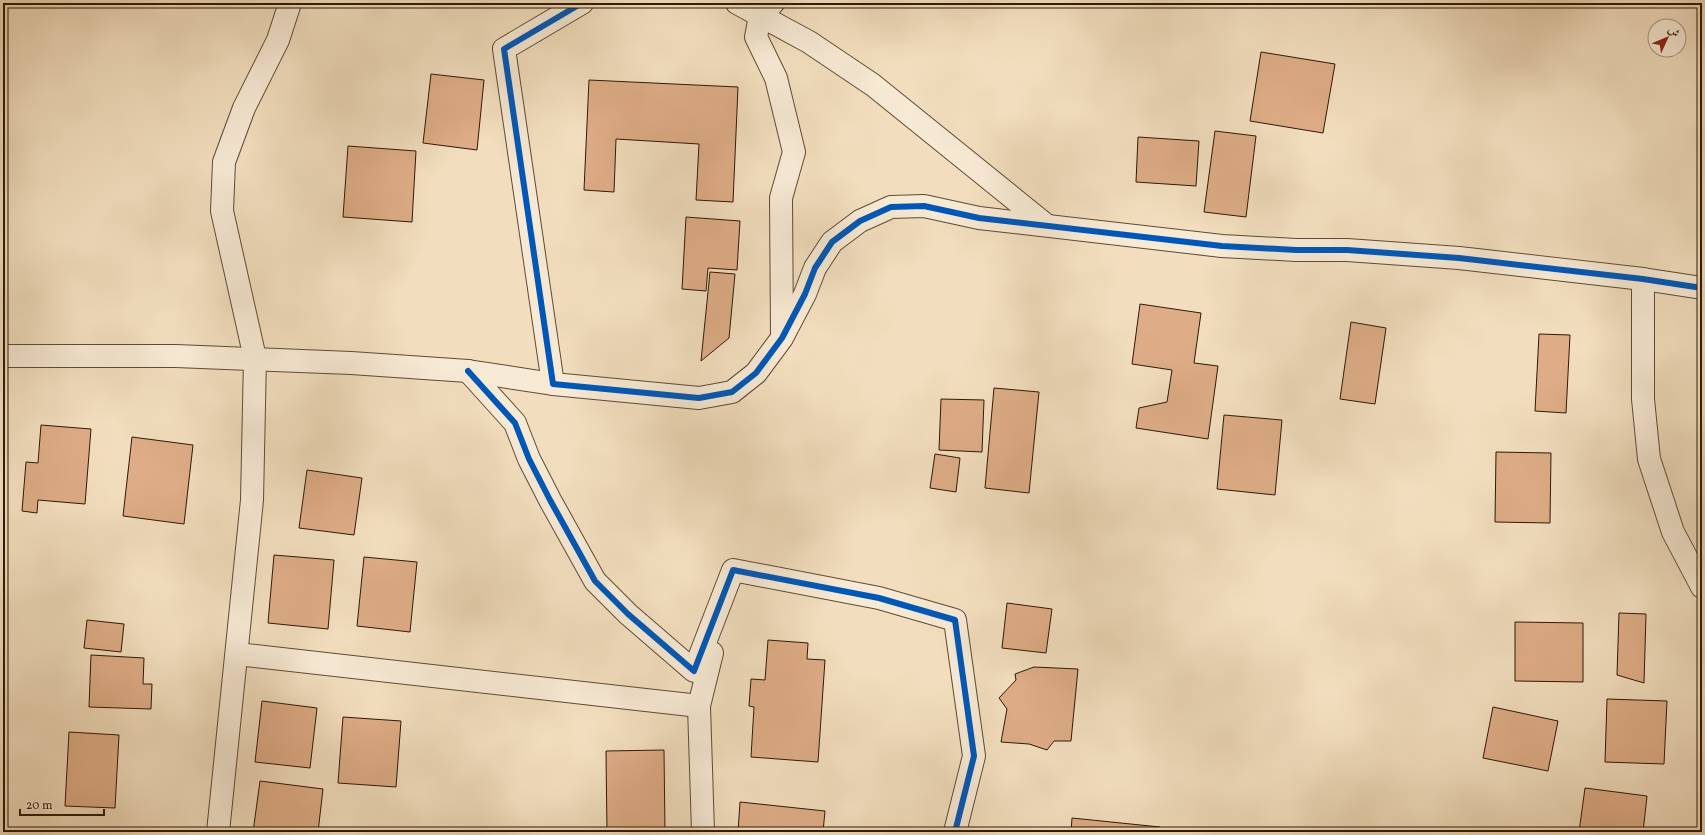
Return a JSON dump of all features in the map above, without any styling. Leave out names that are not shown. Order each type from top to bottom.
[{"type":"street","points":[[218,832],[252,500],[255,358],[222,211],[224,162],[244,108],[278,40],[290,3]]},
{"type":"street","points":[[553,384],[504,49],[582,3]]},
{"type":"street","points":[[736,3],[767,9],[809,42],[873,85],[1045,224]]},
{"type":"street","points":[[767,9],[756,37],[776,78],[794,152],[781,198],[782,338]]},
{"type":"street","points":[[3,356],[255,358],[468,371],[553,384],[699,398],[732,392],[756,373],[782,338],[805,294],[815,268],[832,242],[860,221],[891,207],[924,206],[979,218],[1045,224],[1222,246],[1296,250],[1347,250],[1435,257],[1643,279],[1702,288]]},
{"type":"street","points":[[1643,279],[1643,399],[1649,459],[1673,532],[1702,587]]},
{"type":"street","points":[[468,371],[515,423],[529,458],[550,500],[595,581],[628,614],[694,671],[733,570]]},
{"type":"street","points":[[703,832],[699,706],[733,570]]},
{"type":"street","points":[[733,570],[879,598],[956,620],[974,756],[955,832]]},
{"type":"street","points":[[237,654],[699,706]]},
{"type":"building","points":[[1261,52],[1335,64],[1323,133],[1250,121]]},
{"type":"building","points":[[431,74],[484,80],[477,150],[423,143]]},
{"type":"building","points":[[589,80],[738,87],[733,202],[696,200],[699,144],[616,139],[614,192],[584,190]]},
{"type":"building","points":[[1215,131],[1256,136],[1246,217],[1204,212]]},
{"type":"building","points":[[1138,137],[1199,141],[1196,186],[1136,182]]},
{"type":"building","points":[[348,146],[416,151],[412,222],[343,217]]},
{"type":"building","points":[[686,217],[740,221],[737,270],[708,268],[706,291],[682,289]]},
{"type":"building","points":[[710,272],[735,274],[729,338],[701,361]]},
{"type":"building","points":[[1140,304],[1201,313],[1194,363],[1218,366],[1208,439],[1136,428],[1139,408],[1167,402],[1172,370],[1132,364]]},
{"type":"building","points":[[1351,322],[1386,328],[1375,404],[1340,399]]},
{"type":"building","points":[[1539,334],[1570,335],[1566,413],[1535,411]]},
{"type":"building","points":[[994,388],[1039,392],[1029,493],[985,488]]},
{"type":"building","points":[[941,399],[984,400],[982,452],[939,450]]},
{"type":"building","points":[[1224,415],[1282,420],[1275,495],[1217,489]]},
{"type":"building","points":[[41,425],[91,429],[85,504],[38,500],[37,513],[22,511],[26,462],[38,463]]},
{"type":"building","points":[[132,437],[193,445],[184,524],[123,516]]},
{"type":"building","points":[[1496,452],[1551,453],[1550,523],[1495,522]]},
{"type":"building","points":[[935,454],[960,458],[956,492],[930,488]]},
{"type":"building","points":[[307,470],[362,478],[354,535],[299,528]]},
{"type":"building","points":[[274,555],[334,560],[328,629],[268,623]]},
{"type":"building","points":[[364,557],[417,562],[410,632],[357,626]]},
{"type":"building","points":[[1007,603],[1052,609],[1046,653],[1002,648]]},
{"type":"building","points":[[1619,613],[1646,614],[1644,683],[1617,675]]},
{"type":"building","points":[[87,620],[124,624],[121,652],[84,648]]},
{"type":"building","points":[[1515,622],[1583,623],[1583,682],[1515,681]]},
{"type":"building","points":[[768,640],[808,643],[807,659],[825,660],[818,762],[751,757],[754,707],[749,706],[751,679],[765,680]]},
{"type":"building","points":[[91,655],[144,658],[143,684],[152,684],[151,709],[89,707]]},
{"type":"building","points":[[1034,667],[1078,669],[1071,741],[1054,741],[1047,750],[1029,744],[1001,742],[1007,709],[999,698],[1016,680],[1015,674]]},
{"type":"building","points":[[1607,699],[1667,701],[1664,764],[1605,762]]},
{"type":"building","points":[[262,701],[317,708],[310,768],[255,762]]},
{"type":"building","points":[[1493,707],[1558,721],[1548,771],[1483,758]]},
{"type":"building","points":[[343,717],[401,721],[396,787],[338,783]]},
{"type":"building","points":[[69,732],[119,735],[115,808],[65,806]]},
{"type":"building","points":[[664,750],[665,832],[607,832],[606,751]]},
{"type":"building","points":[[260,781],[323,789],[318,832],[253,832]]},
{"type":"building","points":[[1585,788],[1647,796],[1643,832],[1579,832]]},
{"type":"building","points":[[740,802],[825,811],[823,832],[738,832]]},
{"type":"building","points":[[1072,818],[1160,827],[1159,832],[1071,832]]},
{"type":"cycle path","points":[[582,3],[504,49],[553,384],[699,398],[732,392],[756,373],[782,338],[805,294],[815,268],[832,242],[860,221],[891,207],[924,206],[979,218],[1222,246],[1296,250],[1347,250],[1459,258],[1643,279],[1702,288]]},
{"type":"cycle path","points":[[468,371],[515,423],[529,459],[595,581],[628,614],[694,671],[733,570],[879,598],[955,620],[974,756],[955,832]]}]
